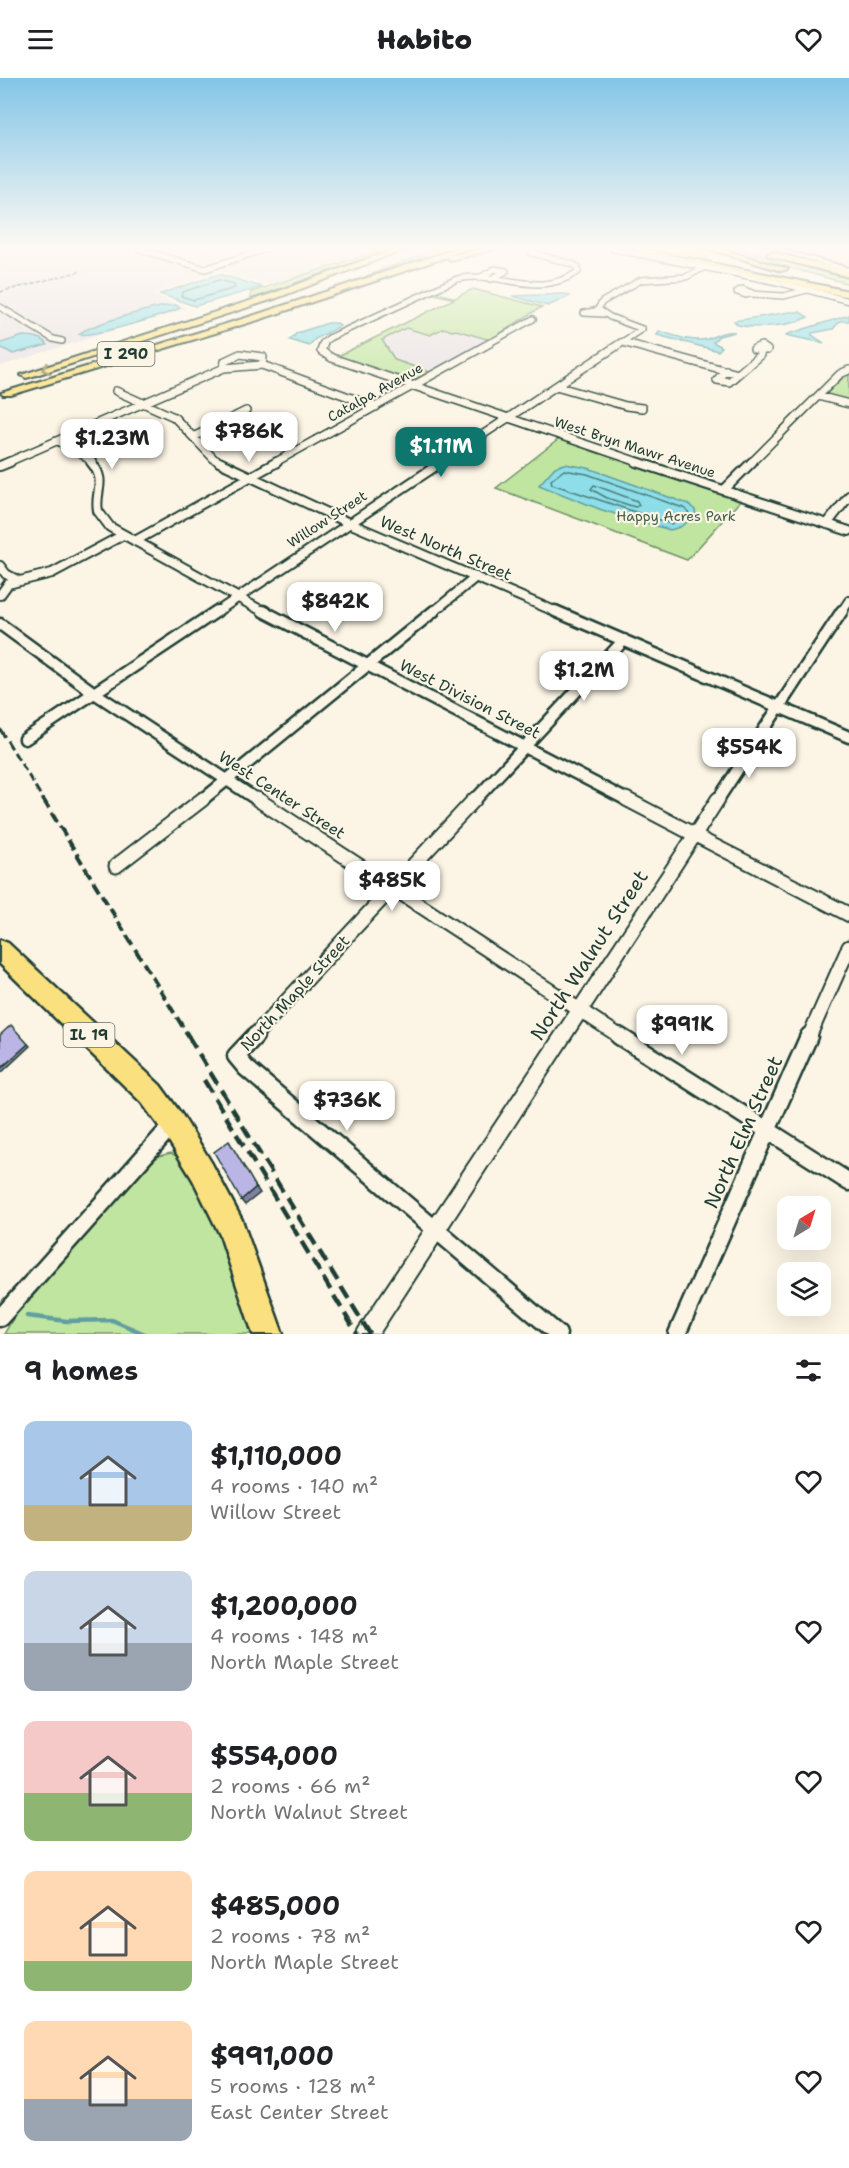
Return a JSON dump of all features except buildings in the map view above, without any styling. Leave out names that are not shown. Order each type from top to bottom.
[{"type":"highway","name":"I 290","points":[[2,390],[240,308]]},
{"type":"highway","name":"I 290","points":[[2,390],[263,308]]},
{"type":"highway","points":[[2,390],[199,336],[287,308]]},
{"type":"main road","name":"IL 19","points":[[0,950],[151,1094],[173,1124],[202,1171],[232,1230],[268,1334]]},
{"type":"street","points":[[1,308],[53,339],[62,341]]},
{"type":"street","name":"West Bryn Mawr Avenue","points":[[395,308],[331,337],[321,344],[322,352],[329,357],[506,419],[849,531]]},
{"type":"street","name":"Willow Street","points":[[25,739],[235,597],[623,342],[642,327],[601,312],[601,308]]},
{"type":"street","name":"Catalpa Avenue","points":[[135,541],[533,320]]},
{"type":"street","points":[[623,342],[738,374]]},
{"type":"street","points":[[726,370],[717,380],[729,382],[760,355],[761,351]]},
{"type":"street","points":[[224,368],[225,361],[240,354],[263,357],[262,365]]},
{"type":"street","points":[[0,466],[224,368],[262,365],[376,407]]},
{"type":"street","points":[[724,490],[818,396],[848,370]]},
{"type":"street","points":[[556,386],[626,406],[642,408]]},
{"type":"street","name":"West North Street","points":[[116,391],[174,417],[214,459],[250,477],[349,523],[849,737]]},
{"type":"street","points":[[818,396],[849,404]]},
{"type":"street","points":[[193,437],[246,411]]},
{"type":"street","points":[[58,441],[83,454],[95,466],[100,475],[96,509],[98,516],[123,535]]},
{"type":"street","points":[[827,524],[849,496]]},
{"type":"street","points":[[0,595],[8,584],[16,580],[52,573],[123,535]]},
{"type":"street","name":"West Division Street","points":[[123,535],[235,597],[694,835]]},
{"type":"street","points":[[0,566],[6,574],[16,580]]},
{"type":"street","points":[[116,866],[229,780],[476,577]]},
{"type":"street","name":"North Walnut Street","points":[[367,1334],[849,601]]},
{"type":"street","name":"West Center Street","points":[[0,624],[93,692],[579,1011],[849,1182]]},
{"type":"street","name":"North Maple Street","points":[[434,1230],[246,1068],[236,1056],[624,640]]},
{"type":"street","points":[[694,835],[849,915]]},
{"type":"street","name":"North Elm Street","points":[[677,1334],[849,947]]},
{"type":"street","points":[[0,1317],[67,1245],[173,1124]]},
{"type":"street","points":[[434,1230],[558,1334]]},
{"type":"shaded area","points":[[0,308],[187,308],[0,366]]},
{"type":"shaded area","points":[[406,328],[430,335],[444,328],[490,340],[430,372],[395,360],[382,343],[382,340]]},
{"type":"green space","points":[[436,308],[541,308],[490,340],[444,328],[430,335],[406,328],[382,340],[395,360],[430,372],[411,381],[338,356]]},
{"type":"green space","points":[[849,372],[849,402],[826,394]]},
{"type":"green space","name":"Happy Acres Park","points":[[559,439],[742,499],[687,560],[496,488]]},
{"type":"green space","points":[[171,1153],[184,1164],[209,1208],[231,1265],[253,1334],[4,1334],[14,1317],[145,1168],[159,1156]]},
{"type":"water","points":[[155,308],[180,308],[97,333],[79,334],[97,325]]},
{"type":"water","points":[[800,312],[808,317],[793,323],[764,327],[738,325],[734,321]]},
{"type":"water","points":[[849,315],[849,321],[840,321],[833,329],[812,333],[824,343],[785,335]]},
{"type":"water","points":[[328,323],[337,323],[340,326],[315,339],[309,346],[290,340],[297,333]]},
{"type":"water","points":[[659,331],[696,340],[735,332],[719,336],[713,342],[722,347],[718,351],[657,335]]},
{"type":"water","points":[[23,336],[40,339],[47,345],[13,354],[0,347],[1,343]]},
{"type":"water","points":[[565,464],[588,468],[688,504],[695,510],[696,516],[680,527],[670,530],[602,510],[539,485],[555,467]]},
{"type":"waterway","points":[[27,1316],[67,1321],[112,1320],[145,1334]]},
{"type":"railway","points":[[0,729],[44,801]]},
{"type":"railway","points":[[43,799],[189,1037]]},
{"type":"railway","points":[[188,1036],[370,1334]]},
{"type":"railway","points":[[204,1080],[357,1334]]}]
